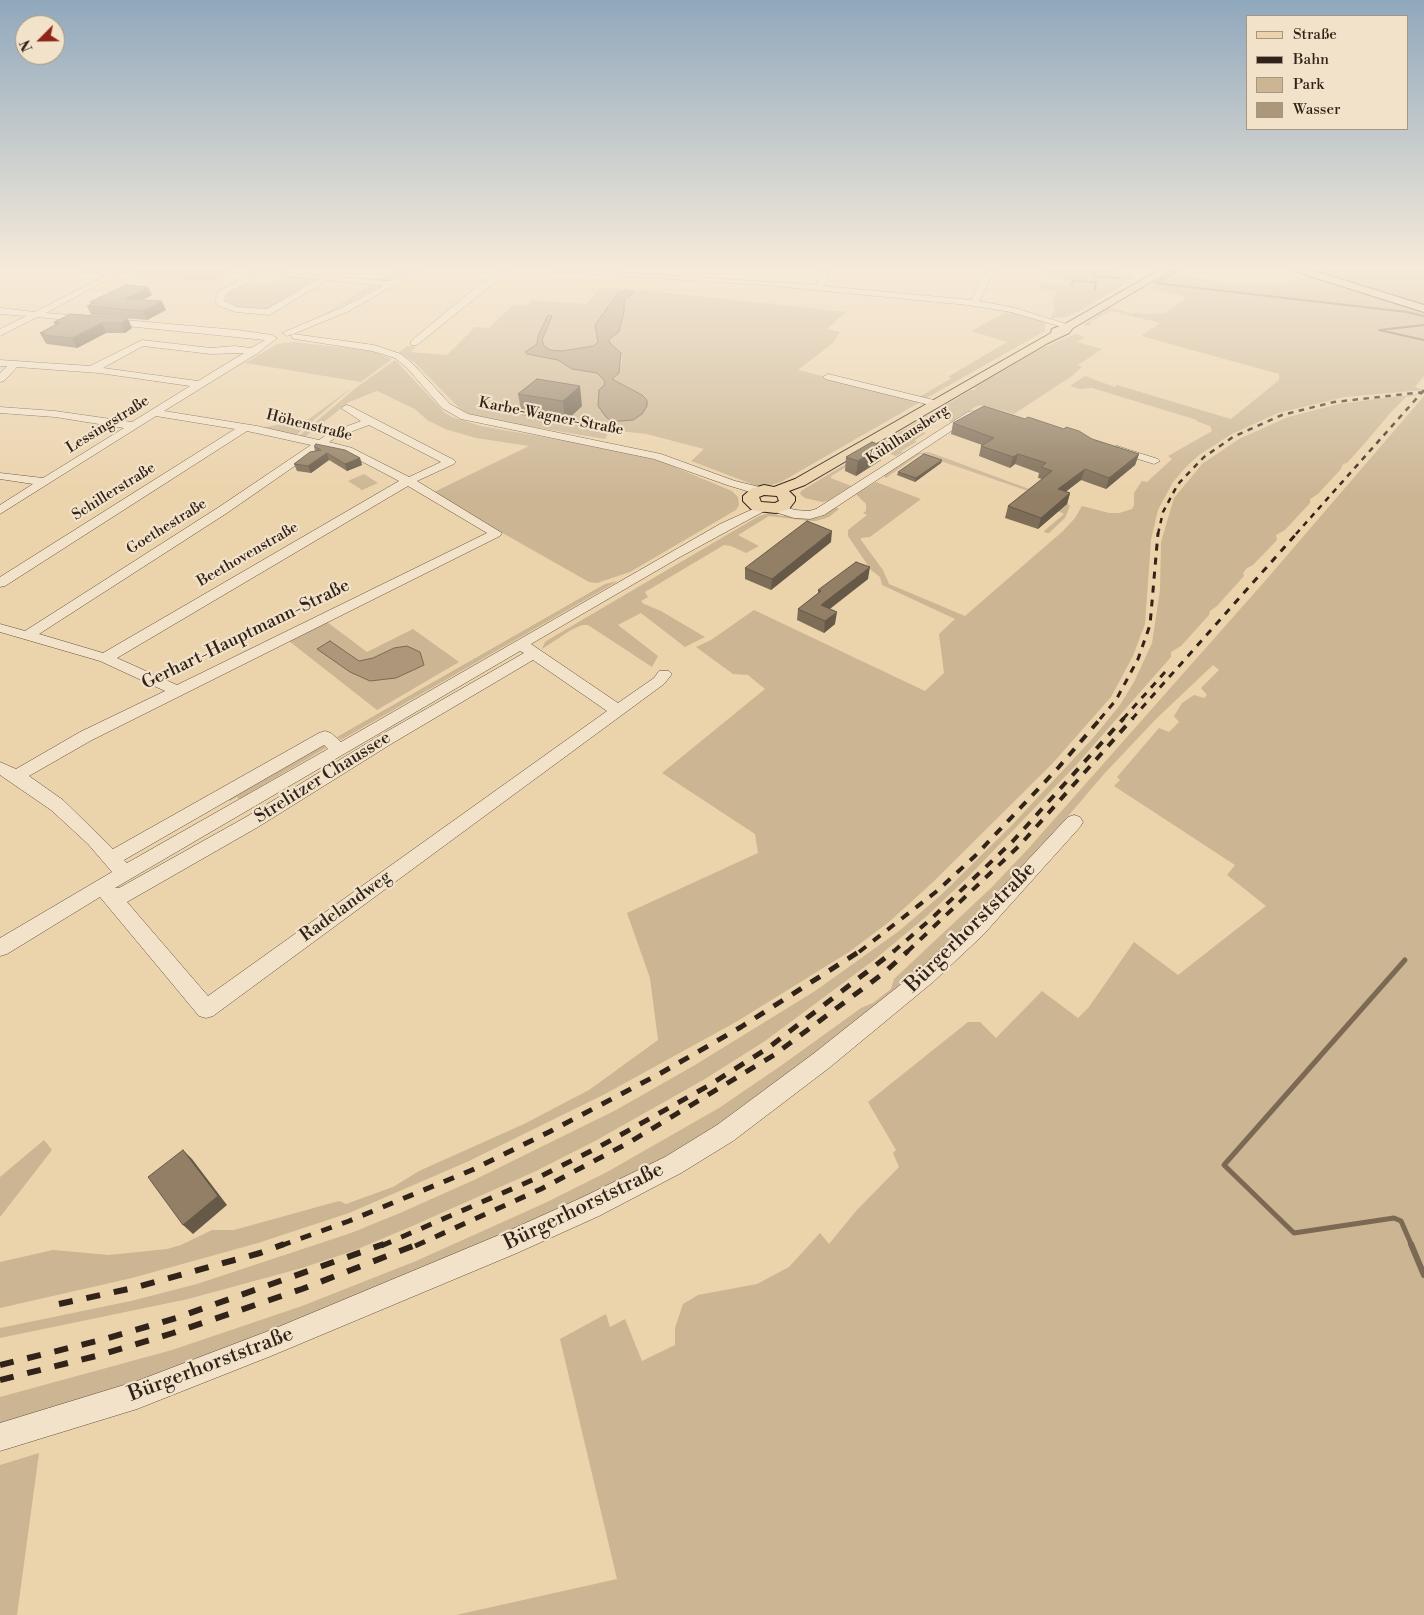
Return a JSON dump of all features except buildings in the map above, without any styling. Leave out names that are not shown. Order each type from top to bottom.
[{"type":"main road","name":"Strelitzer Chaussee","points":[[769,499],[1035,345]]},
{"type":"street","points":[[91,370],[138,345]]},
{"type":"street","points":[[162,345],[211,351],[256,350]]},
{"type":"street","name":"Lessingstraße","points":[[0,510],[266,345]]},
{"type":"street","name":"Karbe-Wagner-Straße","points":[[356,345],[374,348],[398,356],[410,366],[446,406],[464,417],[657,456],[769,499]]},
{"type":"street","points":[[0,363],[91,370],[201,385]]},
{"type":"street","points":[[0,379],[15,364]]},
{"type":"street","points":[[828,377],[934,404]]},
{"type":"street","points":[[346,408],[370,421]]},
{"type":"street","points":[[0,410],[46,413],[135,426]]},
{"type":"street","name":"Kühlhausberg","points":[[769,499],[794,514],[816,514],[825,510],[973,413],[984,410]]},
{"type":"street","name":"Höhenstraße","points":[[156,413],[257,429],[320,443],[360,455],[496,533]]},
{"type":"street","name":"Goethestraße","points":[[28,635],[224,510],[320,443],[332,436],[370,421]]},
{"type":"street","name":"Beethovenstraße","points":[[105,658],[408,481],[450,462],[370,421]]},
{"type":"street","name":"Schillerstraße","points":[[0,583],[244,428]]},
{"type":"street","points":[[1109,446],[1154,461]]},
{"type":"street","points":[[0,476],[45,482]]},
{"type":"street","name":"Strelitzer Chaussee","points":[[0,948],[111,896],[122,896],[252,822],[724,527],[733,524],[769,499]]},
{"type":"street","name":"Gerhart-Hauptmann-Straße","points":[[8,772],[86,736],[496,533]]},
{"type":"street","points":[[0,628],[105,658],[170,687],[175,692]]},
{"type":"street","points":[[528,649],[617,710]]},
{"type":"street","name":"Strelitzer Chaussee","points":[[111,896],[125,874],[340,750],[528,649]]},
{"type":"street","name":"Radelandweg","points":[[111,896],[206,1010],[659,681],[664,674]]},
{"type":"street","name":"Strelitzer Chaussee","points":[[112,858],[325,737],[340,750]]},
{"type":"street","points":[[8,772],[57,805],[112,858],[125,874]]},
{"type":"street","name":"Bürgerhorststraße","points":[[0,1437],[138,1394],[270,1343],[516,1240],[590,1207],[673,1165],[724,1133],[821,1060],[926,976],[976,929],[1074,822]]},
{"type":"green space","points":[[275,345],[323,345],[371,351],[392,359],[361,382],[245,363]]},
{"type":"green space","points":[[457,345],[598,345],[597,373],[604,380],[605,384],[647,406],[647,399],[642,395],[612,379],[622,363],[621,353],[613,345],[830,345],[798,370],[922,401],[781,482],[757,486],[691,461],[704,449],[646,434],[610,430],[605,439],[479,418],[463,412],[414,362],[399,353],[407,346],[416,347],[411,352],[447,355]]},
{"type":"green space","points":[[1001,345],[1020,345],[925,399],[919,397],[952,378],[948,377]]},
{"type":"green space","points":[[1048,345],[1089,345],[1102,349],[1078,365],[1082,367],[1072,376],[1014,414],[983,405],[977,406],[951,422],[933,416],[914,428],[926,433],[901,451],[903,452],[896,456],[877,449],[831,476],[831,478],[851,486],[827,501],[822,502],[805,498],[800,494],[801,491],[824,477],[971,390],[977,390],[974,388]]},
{"type":"green space","points":[[1175,345],[1424,345],[1424,376],[1415,387],[1424,390],[1345,397],[1278,413],[1232,434],[1199,455],[1186,467],[1173,482],[1158,510],[1151,540],[1145,624],[1133,656],[1111,697],[1052,764],[932,883],[889,922],[849,952],[736,1022],[605,1094],[469,1161],[349,1213],[258,1243],[132,1278],[0,1308],[0,1262],[53,1250],[109,1255],[167,1249],[181,1245],[212,1230],[234,1230],[339,1201],[346,1204],[393,1187],[419,1171],[524,1124],[589,1090],[658,1040],[650,978],[627,913],[758,853],[755,834],[662,773],[765,689],[748,675],[733,674],[696,647],[711,640],[754,610],[925,691],[944,673],[939,634],[955,619],[882,585],[880,577],[871,570],[848,536],[848,530],[867,515],[863,513],[866,511],[866,504],[856,494],[876,482],[921,499],[870,537],[861,538],[861,540],[883,570],[889,584],[965,616],[1063,531],[1075,518],[1082,506],[1109,513],[1119,513],[1132,509],[1134,493],[1142,481],[1147,482],[1172,459],[1168,456],[1212,431],[1210,426],[1197,420],[1092,388],[1079,389],[1070,386],[1085,376],[1115,387],[1117,385],[1231,419],[1279,380],[1279,374]]},
{"type":"green space","points":[[395,360],[445,413],[452,417],[481,426],[578,443],[660,461],[732,491],[738,497],[739,505],[736,510],[630,572],[597,583],[589,582],[432,493],[529,446],[476,438],[445,429],[427,420],[415,409],[377,391],[349,402],[305,437],[299,436],[357,387]]},
{"type":"green space","points":[[354,386],[296,435],[261,428],[309,419]]},
{"type":"green space","points":[[1424,394],[1406,397],[1392,411],[1347,463],[1343,464],[1341,469],[1318,494],[1310,499],[1310,503],[1285,530],[1276,535],[1277,540],[1253,565],[1247,568],[1243,573],[1244,576],[1217,606],[1210,611],[1209,615],[1181,646],[1171,652],[1171,657],[1077,764],[970,875],[928,915],[874,960],[765,1041],[705,1079],[595,1141],[536,1171],[353,1251],[302,1268],[188,1299],[0,1338],[0,1328],[131,1301],[197,1284],[351,1233],[400,1213],[474,1180],[616,1110],[695,1065],[815,991],[899,931],[941,895],[1012,825],[1093,738],[1120,705],[1134,682],[1152,643],[1160,590],[1161,542],[1174,498],[1202,464],[1239,439],[1288,417],[1339,404]]},
{"type":"green space","points":[[1424,396],[1424,1615],[456,1615],[617,1579],[560,1339],[606,1314],[610,1327],[625,1319],[642,1361],[675,1345],[675,1328],[683,1304],[698,1295],[757,1284],[789,1267],[820,1233],[829,1244],[856,1211],[899,1167],[893,1153],[896,1150],[868,1102],[968,1022],[980,1022],[996,1038],[1042,991],[1078,1018],[1089,1007],[1134,942],[1178,975],[1266,906],[1227,875],[1235,865],[1114,786],[1120,780],[1117,777],[1159,728],[1169,732],[1179,722],[1174,716],[1182,703],[1194,695],[1204,698],[1207,695],[1201,688],[1219,670],[1213,665],[1155,720],[1104,774],[1018,875],[911,980],[721,1126],[670,1156],[505,1234],[268,1334],[135,1383],[0,1425],[0,1397],[172,1350],[302,1306],[416,1261],[545,1203],[607,1172],[719,1108],[861,1008],[873,1003],[891,989],[894,979],[991,888],[1027,850],[1265,581]]},
{"type":"green space","points":[[929,452],[1067,503],[1070,506],[1065,518],[1049,533],[1046,533],[1044,531],[1064,514],[1058,511],[1066,504],[920,454],[886,478],[884,476],[884,474],[917,453]]},
{"type":"green space","points":[[364,474],[378,483],[362,490],[348,481]]},
{"type":"green space","points":[[835,507],[839,509],[829,517],[816,521],[769,516],[738,535],[759,546],[746,553],[724,545],[645,592],[648,597],[641,601],[644,604],[661,611],[705,637],[685,647],[641,613],[618,625],[658,656],[652,667],[588,625],[582,625],[571,630],[542,649],[548,640],[759,516],[769,513],[783,516],[787,514],[802,519],[811,519],[821,517]]},
{"type":"green space","points":[[618,581],[341,740],[337,737],[605,584]]},
{"type":"green space","points":[[327,622],[367,652],[413,629],[459,662],[377,710],[289,641]],"holes":[[[394,648],[424,664],[396,678],[318,649],[347,654],[359,661],[373,658]]]},
{"type":"green space","points":[[326,741],[331,745],[239,799],[237,797],[230,801],[228,799]]},
{"type":"green space","points":[[44,1140],[52,1150],[0,1217],[0,1177]]},
{"type":"green space","points":[[39,1453],[17,1615],[0,1615],[0,1465]]},
{"type":"water","points":[[535,345],[544,345],[550,350],[562,351],[593,346],[613,345],[621,353],[619,373],[612,379],[642,395],[647,400],[647,406],[642,414],[633,420],[611,421],[606,417],[598,406],[599,390],[605,384],[604,380],[597,373],[572,369],[558,360],[525,352]]},
{"type":"water","points":[[330,641],[359,661],[373,658],[394,648],[407,646],[420,652],[424,665],[396,678],[370,681],[350,672],[317,649]]},
{"type":"waterway","points":[[1405,960],[1224,1165],[1294,1233],[1394,1218],[1401,1221],[1412,1246]]},
{"type":"waterway","points":[[1411,1244],[1424,1275]]},
{"type":"railway","points":[[1158,534],[1163,512],[1178,484],[1204,457],[1233,437],[1282,415],[1334,402],[1422,392]]},
{"type":"railway","points":[[1296,534],[1422,392]]},
{"type":"railway","points":[[1100,719],[1116,700],[1138,659],[1150,625],[1158,533]]},
{"type":"railway","points":[[1132,719],[1297,533]]},
{"type":"railway","points":[[1123,719],[1165,672]]},
{"type":"railway","points":[[859,952],[937,891],[975,856],[1058,768],[1101,718]]},
{"type":"railway","points":[[893,952],[932,918],[1013,841],[1124,718]]},
{"type":"railway","points":[[907,952],[1020,845],[1133,718]]},
{"type":"railway","points":[[280,1246],[349,1221],[472,1170],[549,1132],[661,1073],[741,1027],[860,951]]},
{"type":"railway","points":[[381,1246],[537,1178],[597,1148],[708,1086],[768,1048],[894,951]]},
{"type":"railway","points":[[415,1246],[541,1189],[630,1142],[774,1055],[885,972],[908,951]]},
{"type":"railway","points":[[59,1304],[133,1288],[260,1253],[284,1244]]},
{"type":"railway","points":[[0,1365],[105,1339],[176,1318],[384,1244]]},
{"type":"railway","points":[[0,1380],[100,1355],[173,1333],[302,1289],[418,1244]]}]
